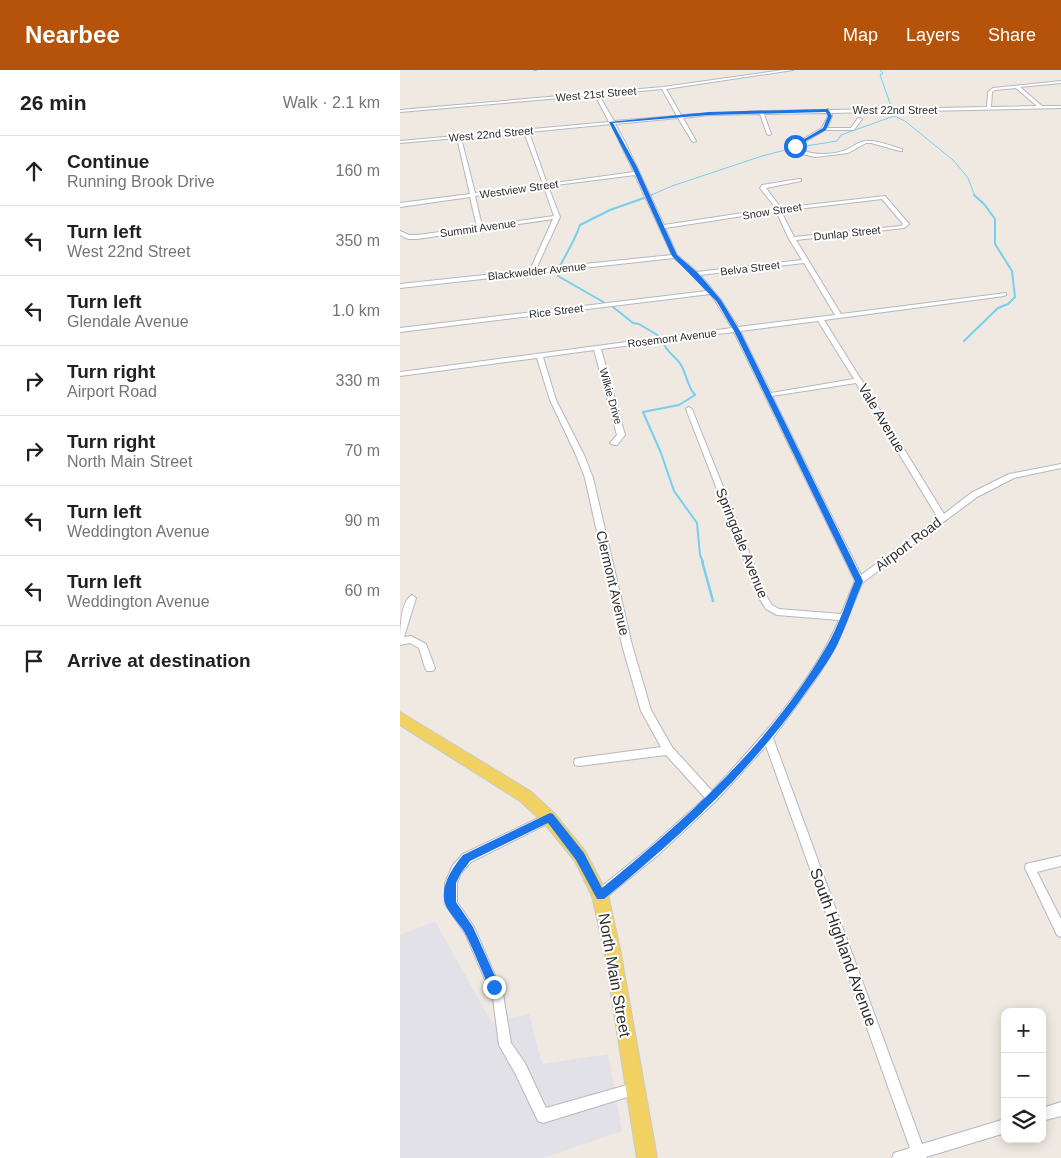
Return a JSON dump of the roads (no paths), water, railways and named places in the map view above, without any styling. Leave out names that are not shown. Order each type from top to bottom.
[{"type":"main road","name":"North Main Street","points":[[400,718],[525,796],[550,818],[580,856],[600,895],[612,949],[647,1158]]},
{"type":"street","name":"West 21st Street","points":[[400,111],[663,88],[791,70]]},
{"type":"street","points":[[989,109],[990,92],[994,89],[1061,82]]},
{"type":"street","points":[[1016,86],[1042,108]]},
{"type":"street","points":[[663,88],[694,141]]},
{"type":"street","points":[[596,94],[637,173],[675,256],[696,274],[719,301],[737,331],[859,581]]},
{"type":"street","name":"West 22nd Street","points":[[400,142],[679,116],[828,110],[1061,107]]},
{"type":"street","points":[[824,129],[830,116],[828,110]]},
{"type":"street","points":[[761,112],[769,134]]},
{"type":"street","points":[[860,119],[852,129],[824,129],[795,146],[800,152],[815,156],[846,152],[865,142],[900,150]]},
{"type":"street","points":[[526,131],[557,217],[532,271]]},
{"type":"street","points":[[459,137],[480,228]]},
{"type":"street","name":"Westview Street","points":[[400,205],[637,173]]},
{"type":"street","points":[[799,180],[764,186],[763,188],[779,207],[778,210],[792,239],[840,316]]},
{"type":"street","name":"Snow Street","points":[[661,227],[883,197],[906,224],[902,227]]},
{"type":"street","name":"Summit Avenue","points":[[400,234],[408,237],[417,237],[557,217]]},
{"type":"street","name":"Dunlap Street","points":[[792,239],[902,227]]},
{"type":"street","name":"Blackwelder Avenue","points":[[400,286],[675,256]]},
{"type":"street","name":"Belva Street","points":[[696,274],[805,261]]},
{"type":"street","name":"Rice Street","points":[[400,330],[711,292]]},
{"type":"street","name":"Rosemont Avenue","points":[[400,374],[662,338],[737,331],[1004,294]]},
{"type":"street","name":"Vale Avenue","points":[[820,320],[859,380],[942,517]]},
{"type":"street","name":"Wilkie Drive","points":[[597,348],[621,435],[614,443]]},
{"type":"street","name":"Clermont Avenue","points":[[539,354],[553,400],[589,478],[627,645],[649,717],[668,750],[712,798]]},
{"type":"street","points":[[768,395],[859,380]]},
{"type":"street","name":"Springdale Avenue","points":[[689,409],[763,598],[769,607],[776,612],[843,618]]},
{"type":"street","name":"Airport Road","points":[[600,895],[653,852],[712,798],[768,737],[829,651],[859,581],[942,517],[997,483],[1012,476],[1060,467]]},
{"type":"street","points":[[400,636],[412,598]]},
{"type":"street","points":[[400,642],[411,639],[423,646],[430,668]]},
{"type":"street","name":"South Highland Avenue","points":[[768,737],[919,1155]]},
{"type":"street","points":[[579,762],[668,750]]},
{"type":"street","points":[[550,818],[467,858],[457,870],[451,883],[449,895],[451,904],[470,931],[496,992],[504,1045],[520,1068],[543,1116],[634,1089]]},
{"type":"street","points":[[1061,861],[1030,868],[1061,930]]},
{"type":"street","points":[[1046,1114],[1061,1109]]},
{"type":"street","points":[[899,1158],[919,1155],[1001,1127]]},
{"type":"waterway","points":[[880,70],[883,73],[880,75],[892,109]]},
{"type":"waterway","points":[[800,147],[837,141],[841,135],[894,116],[905,121],[953,160],[968,178],[975,196]]},
{"type":"waterway","points":[[651,195],[649,196],[672,186],[762,156],[793,148]]},
{"type":"waterway","points":[[964,341],[998,308],[1008,304],[1015,297],[1012,271],[995,244],[995,219],[984,204],[975,196]]},
{"type":"waterway","points":[[560,266],[580,225],[610,210],[644,198]]},
{"type":"waterway","points":[[557,270],[558,276],[605,303]]},
{"type":"waterway","points":[[613,307],[633,323],[639,324],[659,336]]},
{"type":"waterway","points":[[663,342],[666,349],[681,365],[690,388],[695,395],[679,405],[643,412],[661,453],[674,491],[697,523],[700,555],[703,562]]},
{"type":"waterway","points":[[702,561],[713,601]]}]
